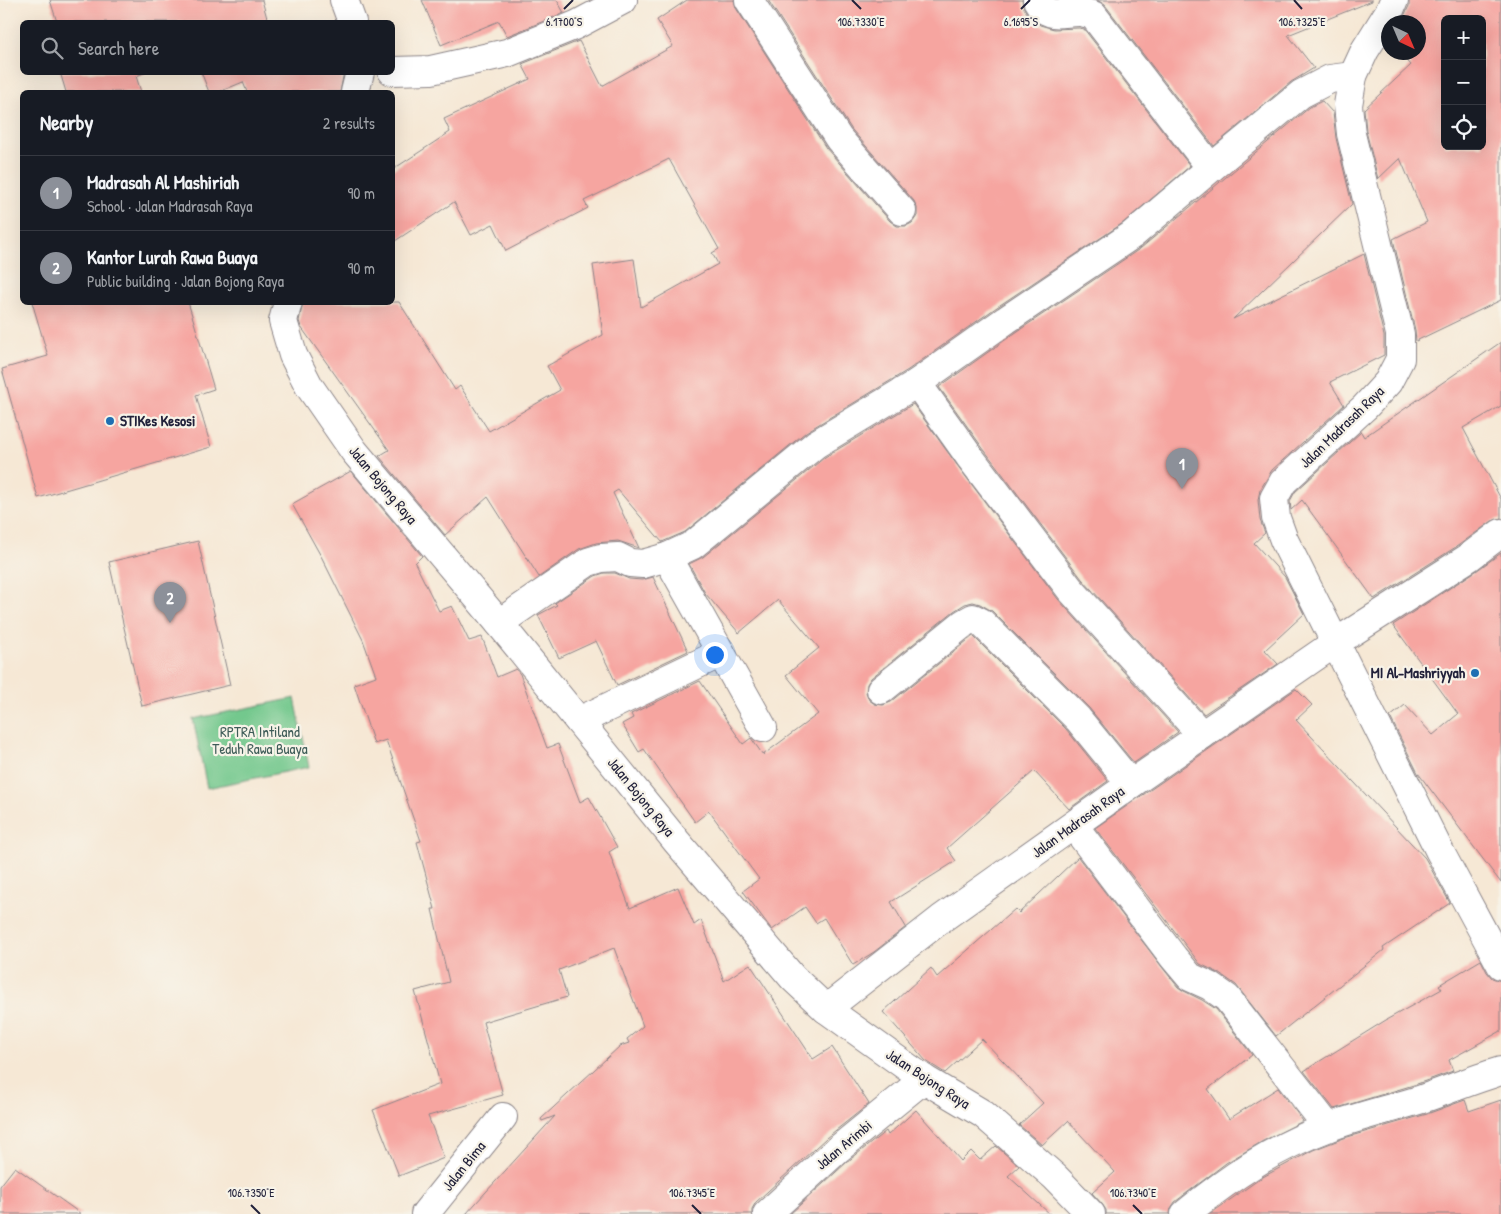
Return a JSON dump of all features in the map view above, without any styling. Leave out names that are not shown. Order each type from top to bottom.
[{"type":"street","points":[[344,0],[351,20]]},
{"type":"street","points":[[395,71],[431,70],[507,53],[576,25],[623,0]]},
{"type":"street","points":[[749,0],[839,139],[902,211]]},
{"type":"street","points":[[1037,0],[1040,6],[1051,14],[1080,12],[1093,15],[1211,168]]},
{"type":"street","name":"Jalan Madrasah Raya","points":[[1394,0],[1390,10],[1365,50],[1353,76],[1348,105],[1351,134],[1400,334],[1400,359],[1388,382],[1365,407],[1283,482],[1274,498],[1276,518],[1284,540],[1335,644],[1439,850],[1501,965]]},
{"type":"street","points":[[356,90],[359,75]]},
{"type":"street","points":[[499,623],[588,562],[601,558],[618,557],[630,563],[643,564],[667,557],[693,546],[816,444],[917,383],[1132,235],[1302,94],[1330,79],[1353,76]]},
{"type":"street","name":"Jalan Bojong Raya","points":[[287,305],[283,321],[293,355],[309,386],[354,451],[499,623],[677,842],[787,970],[826,1009],[924,1079],[984,1114],[1056,1177],[1089,1213]]},
{"type":"street","points":[[917,383],[969,456],[1070,589],[1202,734]]},
{"type":"street","name":"Jalan Madrasah Raya","points":[[826,1009],[941,919],[1131,784],[1335,644],[1468,558],[1501,533]]},
{"type":"street","points":[[667,557],[763,728]]},
{"type":"street","points":[[881,690],[964,623],[974,618],[982,622],[1078,718],[1131,784]]},
{"type":"street","points":[[579,721],[721,653]]},
{"type":"street","points":[[1074,826],[1190,977],[1210,986],[1226,998],[1328,1127]]},
{"type":"street","points":[[1185,1214],[1211,1192],[1249,1166],[1293,1142],[1328,1127],[1501,1072]]},
{"type":"street","name":"Jalan Arimbi","points":[[766,1214],[836,1150],[924,1079]]},
{"type":"street","name":"Jalan Bima","points":[[425,1214],[503,1117]]},
{"type":"green space","name":"RPTRA Intiland Teduh Rawa Buaya","points":[[295,698],[309,767],[207,788],[193,719]]},
{"type":"building","points":[[50,0],[262,0],[267,20],[56,20]]},
{"type":"building","points":[[422,0],[557,0],[564,13],[507,36],[499,21],[441,45]]},
{"type":"building","points":[[687,0],[734,0],[736,8],[826,148],[890,221],[897,226],[906,226],[912,223],[917,216],[917,208],[914,201],[852,130],[768,0],[1022,0],[1028,15],[1040,25],[1054,29],[1084,29],[1190,166],[1123,223],[997,307],[908,370],[806,432],[685,532],[662,542],[618,490],[613,493],[639,548],[618,541],[596,543],[579,549],[539,577],[488,497],[445,535],[379,456],[389,450],[301,327],[299,321],[302,305],[395,305],[395,302],[399,302],[455,390],[460,386],[489,431],[560,390],[547,366],[603,335],[593,265],[634,259],[641,307],[718,264],[712,253],[719,249],[669,159],[584,201],[588,208],[506,251],[493,224],[471,235],[454,202],[395,241],[395,168],[450,132],[444,119],[530,79],[522,64],[579,41],[602,86],[673,46],[657,20]]},
{"type":"building","points":[[1097,0],[1372,1],[1288,35],[1314,68],[1291,82],[1214,146],[1105,5]]},
{"type":"building","points":[[1409,0],[1501,0],[1501,300],[1416,341],[1393,239],[1427,222],[1400,158],[1378,179],[1366,131],[1364,109],[1411,65],[1406,60],[1426,60],[1426,15],[1404,15],[1409,6]]},
{"type":"building","points":[[61,75],[139,75],[136,76],[140,90],[65,90]]},
{"type":"building","points":[[202,75],[343,75],[340,90],[246,90],[243,82],[224,90],[208,90]]},
{"type":"building","points":[[1322,101],[1333,113],[1336,138],[1352,204],[1233,319],[1364,254],[1384,336],[1384,355],[1330,382],[1344,405],[1272,470],[1260,490],[1258,500],[1260,520],[1265,533],[1254,543],[1285,577],[1304,614],[1265,650],[1278,664],[1204,714],[1082,579],[939,387],[1141,248],[1310,107]]},
{"type":"building","name":"STIKes Kesosi","points":[[33,305],[189,305],[214,389],[196,395],[211,447],[38,498],[2,369],[48,356]]},
{"type":"building","points":[[1501,342],[1501,406],[1463,428],[1501,499],[1501,518],[1492,521],[1459,545],[1374,599],[1302,500],[1291,510],[1290,501],[1295,492],[1361,432],[1364,437]]},
{"type":"building","points":[[913,404],[1058,599],[1178,732],[1134,763],[1089,708],[992,611],[973,602],[965,604],[954,611],[871,678],[867,684],[866,692],[869,700],[875,704],[883,705],[891,702],[973,636],[1066,729],[1108,781],[1069,809],[1034,771],[947,848],[956,861],[891,902],[906,927],[874,952],[853,965],[824,918],[816,923],[805,907],[772,930],[743,891],[759,879],[709,811],[695,822],[644,749],[639,752],[622,724],[633,718],[631,714],[700,681],[743,744],[751,738],[763,755],[818,714],[786,675],[819,648],[778,600],[739,633],[705,593],[689,564],[703,557],[825,457]]},
{"type":"building","points":[[351,471],[422,556],[415,563],[439,611],[452,606],[469,641],[482,637],[497,677],[516,669],[520,674],[547,748],[558,744],[580,802],[589,797],[617,847],[609,852],[630,908],[678,887],[694,925],[701,920],[724,981],[750,964],[813,1059],[832,1047],[869,1104],[826,1138],[756,1202],[752,1209],[752,1214],[466,1214],[555,1116],[542,1121],[541,1119],[620,1046],[629,1043],[627,1039],[643,1026],[614,948],[559,970],[567,997],[483,1022],[503,1095],[428,1116],[444,1158],[399,1176],[373,1110],[440,1084],[415,991],[449,982],[432,909],[435,909],[417,842],[421,841],[386,740],[374,744],[354,684],[376,676],[363,640],[322,558],[292,504]]},
{"type":"building","points":[[198,541],[230,685],[142,706],[109,562]]},
{"type":"building","points":[[1501,553],[1501,883],[1418,773],[1390,717],[1405,705],[1433,735],[1458,714],[1393,625]]},
{"type":"building","points":[[604,573],[615,573],[629,579],[642,580],[653,577],[688,651],[617,685],[596,641],[559,658],[538,615],[557,605],[555,603],[595,576]]},
{"type":"building","points":[[1296,689],[1312,705],[1296,720],[1425,858],[1450,903],[1383,948],[1384,950],[1276,1036],[1236,985],[1219,973],[1200,964],[1095,828]]},
{"type":"building","points":[[1078,857],[1178,987],[1216,1009],[1252,1055],[1208,1089],[1229,1119],[1278,1088],[1303,1121],[1263,1141],[1226,1163],[1175,1202],[1170,1214],[1106,1214],[1102,1204],[1092,1193],[1115,1172],[1068,1121],[1042,1145],[1019,1125],[1043,1103],[982,1039],[945,1073],[926,1061],[883,1012],[931,968],[937,977],[1015,909],[1019,913]]},
{"type":"building","points":[[1481,960],[1492,978],[1501,981],[1501,1031],[1449,1060],[1453,1071],[1334,1109],[1304,1071],[1386,1020],[1442,989],[1439,985]]},
{"type":"building","points":[[1465,1100],[1469,1111],[1501,1100],[1501,1214],[1210,1214],[1261,1178],[1313,1150],[1344,1138],[1427,1114]]},
{"type":"building","points":[[916,1110],[961,1161],[971,1151],[980,1160],[996,1146],[1019,1166],[1008,1176],[1050,1214],[790,1214],[847,1162],[886,1131],[888,1135]]},
{"type":"building","points":[[15,1167],[81,1214],[0,1214],[0,1186]]},
{"type":"place","name":"STIKes Kesosi","points":[[110,421]]},
{"type":"place","name":"Madrasah Al Mashiriah","points":[[1182,489]]},
{"type":"place","name":"Kantor Lurah Rawa Buaya","points":[[170,623]]},
{"type":"place","name":"MI Al-Mashriyyah","points":[[1475,673]]}]
